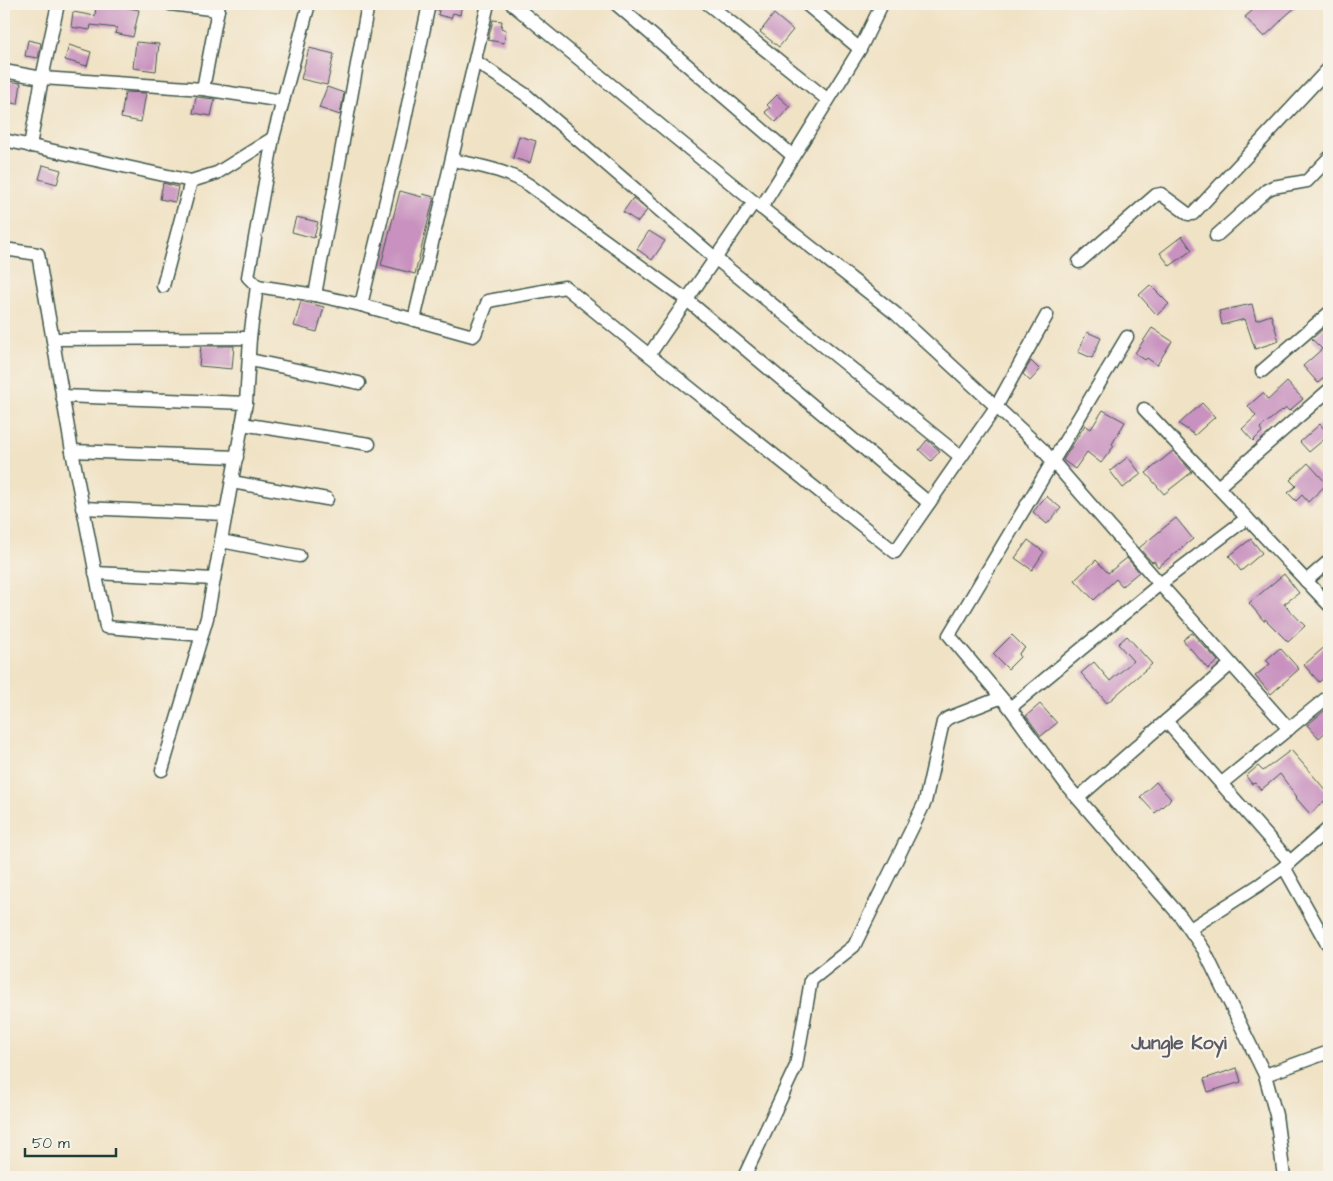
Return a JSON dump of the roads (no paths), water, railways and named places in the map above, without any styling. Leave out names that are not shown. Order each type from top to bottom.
[{"type":"street","points":[[30,146],[58,4]]},
{"type":"street","points":[[170,4],[219,7],[203,89]]},
{"type":"street","points":[[309,4],[273,138],[248,277],[257,286],[361,304],[473,336],[487,302],[490,300],[565,287],[895,552],[996,407],[1046,316]]},
{"type":"street","points":[[315,295],[368,4]]},
{"type":"street","points":[[361,304],[402,133],[429,4]]},
{"type":"street","points":[[414,320],[488,4]]},
{"type":"street","points":[[512,4],[758,205],[896,314],[1053,460],[1289,729]]},
{"type":"street","points":[[616,4],[793,156]]},
{"type":"street","points":[[708,4],[828,100]]},
{"type":"street","points":[[806,4],[860,49]]},
{"type":"street","points":[[649,355],[715,258],[758,205],[793,156],[860,49],[882,4]]},
{"type":"street","points":[[475,61],[526,95],[715,258],[961,457]]},
{"type":"street","points":[[1078,262],[1156,195],[1161,194],[1188,214],[1193,214],[1329,68]]},
{"type":"street","points":[[4,71],[42,78],[203,89],[283,101]]},
{"type":"street","points":[[4,140],[190,180],[210,176],[224,169],[273,138]]},
{"type":"street","points":[[1216,236],[1267,190],[1307,181],[1329,158]]},
{"type":"street","points":[[453,160],[502,171],[516,177],[687,300],[929,504]]},
{"type":"street","points":[[163,286],[190,180]]},
{"type":"street","points":[[4,250],[38,254],[82,508],[106,627],[202,635]]},
{"type":"street","points":[[162,770],[207,618],[246,402],[250,338],[257,286]]},
{"type":"street","points":[[1262,371],[1329,313]]},
{"type":"street","points":[[1127,337],[949,635],[1010,708],[1078,798],[1190,928],[1204,950],[1265,1075],[1276,1115],[1284,1177]]},
{"type":"street","points":[[52,339],[250,338]]},
{"type":"street","points":[[250,360],[360,383]]},
{"type":"street","points":[[1218,487],[1329,390]]},
{"type":"street","points":[[62,396],[246,402]]},
{"type":"street","points":[[1144,409],[1329,605]]},
{"type":"street","points":[[242,424],[369,444]]},
{"type":"street","points":[[72,451],[236,457]]},
{"type":"street","points":[[232,482],[327,499]]},
{"type":"street","points":[[82,508],[226,514]]},
{"type":"street","points":[[1010,708],[1160,584],[1246,518]]},
{"type":"street","points":[[221,541],[299,556]]},
{"type":"street","points":[[1306,581],[1329,561]]},
{"type":"street","points":[[95,573],[214,579]]},
{"type":"street","points":[[1078,798],[1231,664]]},
{"type":"street","points":[[1222,783],[1329,696]]},
{"type":"street","points":[[744,1177],[796,1066],[811,980],[853,947],[925,802],[943,722],[948,718],[1000,698]]},
{"type":"street","points":[[1166,721],[1222,783],[1287,865],[1329,945]]},
{"type":"street","points":[[1190,928],[1259,885],[1287,865],[1329,828]]},
{"type":"street","points":[[1265,1075],[1329,1052]]},
{"type":"district","name":"Jungle Koyi","points":[[1179,1043]]}]
